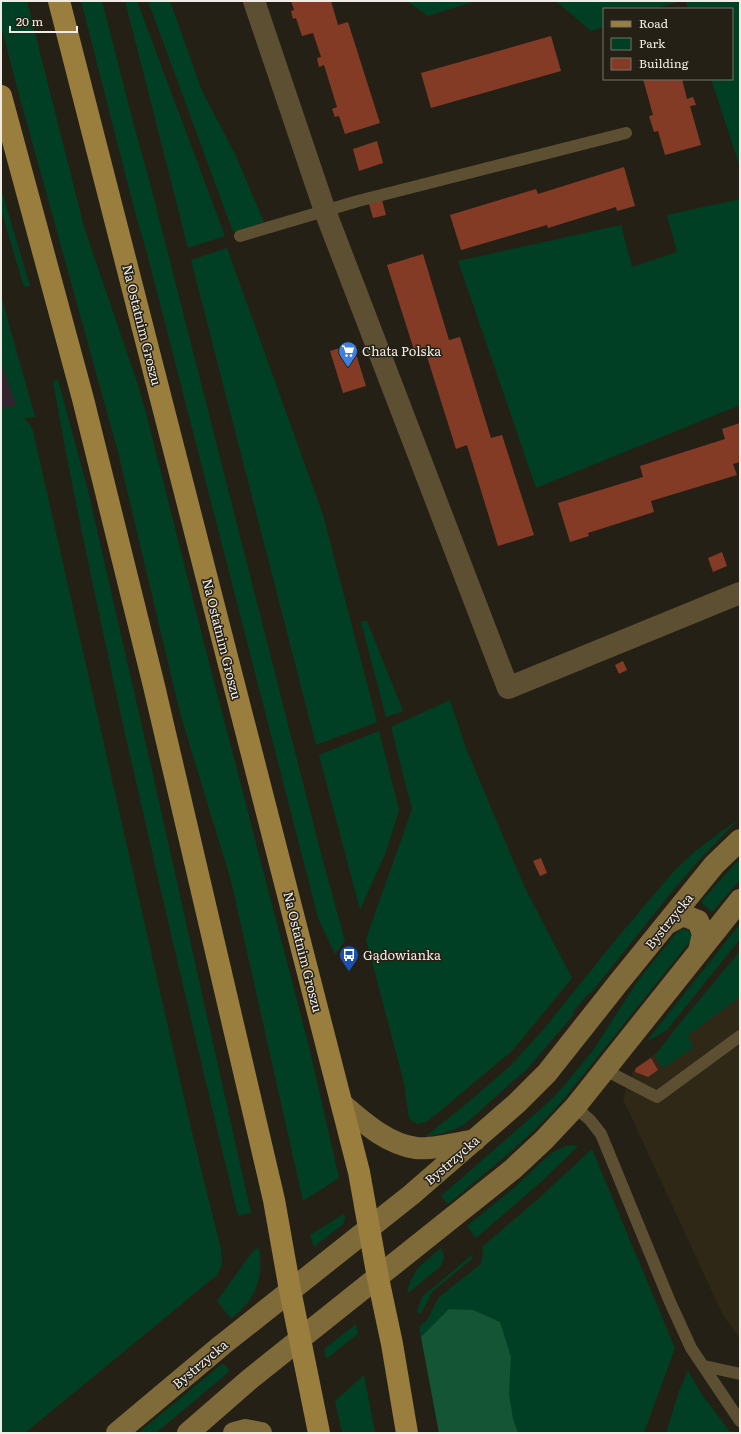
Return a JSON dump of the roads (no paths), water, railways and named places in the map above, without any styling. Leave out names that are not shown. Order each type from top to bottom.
[{"type":"main road","name":"Na Ostatnim Groszu","points":[[59,1],[359,1172],[368,1228],[392,1344],[407,1433]]},
{"type":"main road","points":[[1,96],[83,399],[154,686],[274,1200],[290,1290],[319,1433]]},
{"type":"street","points":[[254,1],[325,211],[508,688],[740,593]]},
{"type":"street","name":"Bystrzycka","points":[[117,1433],[218,1348],[411,1195],[517,1103],[547,1073],[714,865],[740,840]]},
{"type":"street","points":[[188,1433],[242,1386],[513,1170],[575,1107],[740,900]]},
{"type":"street","points":[[668,923],[684,915],[698,921],[703,934],[699,951]]},
{"type":"street","points":[[342,1104],[379,1133],[391,1140],[407,1146],[428,1148],[475,1140]]},
{"type":"street","points":[[234,1433],[245,1430],[261,1433]]},
{"type":"lane","points":[[240,236],[358,201],[626,134]]},
{"type":"lane","points":[[605,1070],[657,1097],[740,1036]]},
{"type":"lane","points":[[575,1107],[590,1120],[601,1134],[670,1302],[691,1348],[740,1421]]},
{"type":"lane","points":[[704,1366],[740,1374]]},
{"type":"place","name":"Chata Polska","points":[[348,368]]},
{"type":"place","name":"Gądowianka","points":[[349,972]]}]
